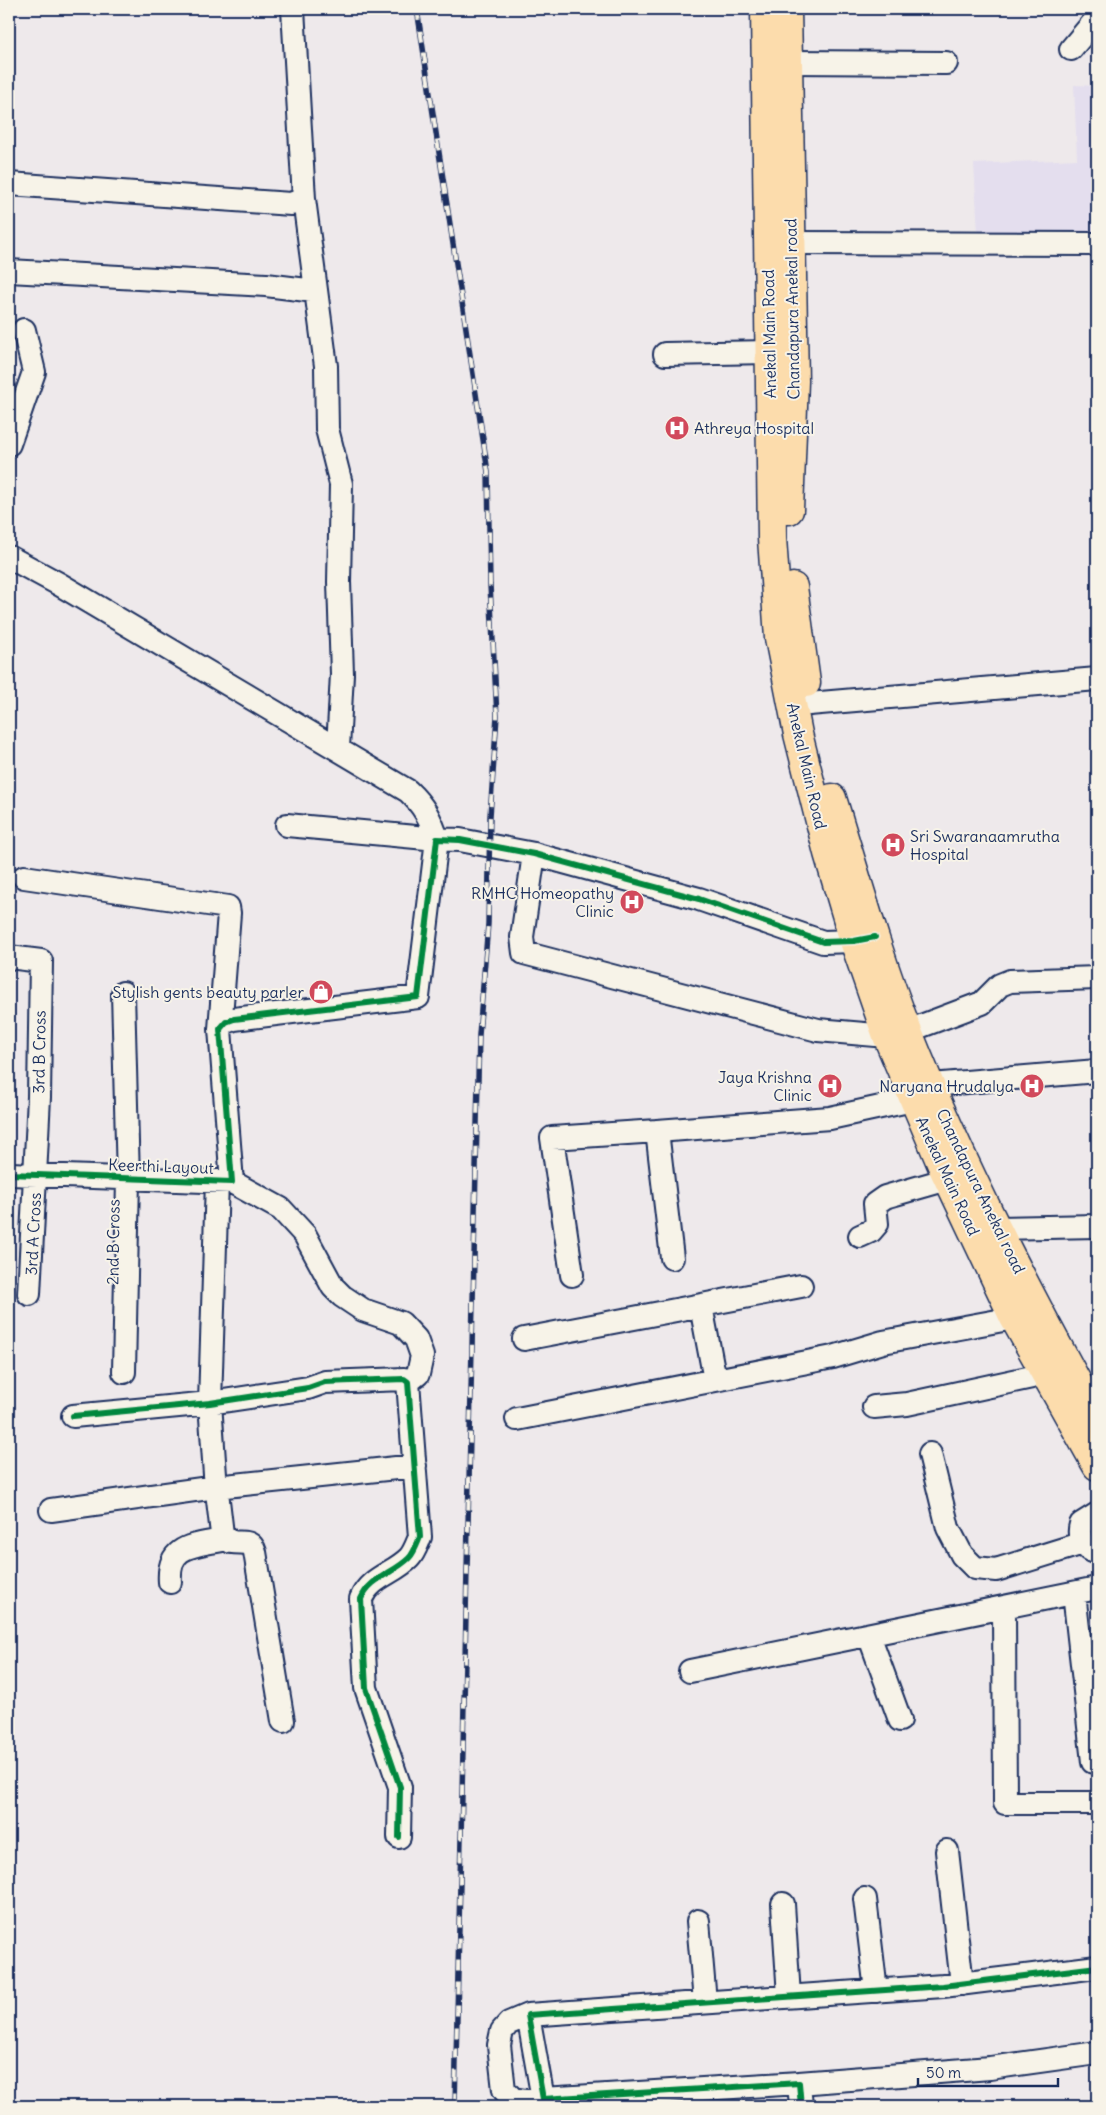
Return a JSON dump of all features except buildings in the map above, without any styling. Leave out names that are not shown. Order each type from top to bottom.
[{"type":"main road","name":"Anekal Main Road","points":[[765,9],[772,538],[779,638],[803,753],[828,853],[865,939],[897,1034],[922,1092],[948,1179],[1014,1318],[1057,1369],[1097,1466]]},
{"type":"main road","name":"Chandapura Anekal road","points":[[787,9],[794,381],[789,548],[794,605],[809,704],[824,775],[865,939]]},
{"type":"main road","name":"Chandapura Anekal road","points":[[922,1092],[952,1136],[997,1228],[1057,1369],[1097,1418]]},
{"type":"street","points":[[293,9],[304,199],[326,366],[327,429],[341,484],[339,582],[342,674],[338,748]]},
{"type":"street","points":[[1071,49],[1097,18]]},
{"type":"street","points":[[788,62],[946,63]]},
{"type":"street","points":[[9,184],[291,204],[304,199]]},
{"type":"street","points":[[791,244],[1097,244]]},
{"type":"street","points":[[9,271],[256,285],[316,291]]},
{"type":"street","points":[[9,444],[34,372],[24,330]]},
{"type":"street","points":[[665,354],[769,352]]},
{"type":"street","points":[[9,557],[59,584],[383,774],[414,796],[430,818],[437,839],[418,996],[227,1024]]},
{"type":"street","points":[[809,704],[1097,679]]},
{"type":"street","points":[[287,825],[460,840],[534,854],[700,900],[823,942],[865,939]]},
{"type":"street","points":[[534,854],[522,937],[524,953],[818,1030],[897,1034],[982,1003],[1000,985],[1010,981],[1097,978]]},
{"type":"street","name":"Keerthi Layout","points":[[9,1174],[225,1181],[228,907],[24,877]]},
{"type":"street","name":"3rd B Cross","points":[[9,957],[40,961],[36,1175]]},
{"type":"street","name":"2nd B Cross","points":[[123,993],[128,1179],[124,1372]]},
{"type":"street","points":[[572,1275],[552,1138],[830,1118],[922,1092],[1097,1071]]},
{"type":"street","points":[[657,1131],[672,1258]]},
{"type":"street","name":"3rd A Cross","points":[[29,1294],[36,1175]]},
{"type":"street","points":[[860,1236],[877,1224],[875,1204],[885,1197],[948,1179]]},
{"type":"street","points":[[226,1539],[222,1534],[216,1487],[210,1403],[225,1181],[281,1209],[305,1235],[333,1287],[342,1296],[363,1310],[401,1324],[416,1339],[422,1356],[418,1374],[408,1382]]},
{"type":"street","points":[[997,1228],[1097,1226]]},
{"type":"street","points":[[524,1339],[801,1286]]},
{"type":"street","points":[[701,1306],[715,1380]]},
{"type":"street","points":[[516,1419],[833,1357],[883,1342],[1014,1318]]},
{"type":"street","points":[[874,1407],[907,1404],[1057,1369]]},
{"type":"street","points":[[73,1416],[210,1403],[308,1388],[324,1382],[404,1379],[408,1382]]},
{"type":"street","points":[[399,1837],[400,1787],[366,1688],[361,1599],[365,1589],[373,1581],[408,1558],[420,1537],[408,1382]]},
{"type":"street","points":[[930,1454],[948,1528],[962,1555],[975,1568],[996,1570],[1090,1548],[1079,1530],[1081,1524],[1097,1514]]},
{"type":"street","points":[[51,1510],[216,1487],[415,1466]]},
{"type":"street","points":[[170,1582],[169,1570],[173,1559],[180,1551],[186,1548],[226,1539],[240,1543],[248,1542],[252,1545],[255,1552],[283,1721]]},
{"type":"street","points":[[690,1671],[1097,1588]]},
{"type":"street","points":[[1074,1593],[1093,1762]]},
{"type":"street","points":[[1004,1607],[1005,1804],[1097,1803]]},
{"type":"street","points":[[869,1635],[900,1720]]},
{"type":"street","points":[[947,1851],[962,1984]]},
{"type":"street","points":[[864,1899],[876,1991]]},
{"type":"street","points":[[783,1904],[790,1996]]},
{"type":"street","points":[[698,1921],[705,2002]]},
{"type":"street","points":[[1097,1967],[962,1984],[528,2015],[509,2023],[502,2031],[498,2045],[504,2090],[514,2099],[526,2102],[543,2099],[628,2100],[715,2097],[799,2082],[990,2068],[1097,2053]]},
{"type":"street","points":[[528,2015],[543,2099]]},
{"type":"street","points":[[799,2082],[801,2106]]},
{"type":"shaded area","points":[[1074,85],[1097,86],[1097,250],[979,251],[974,164],[1077,159]]},
{"type":"railway","points":[[417,9],[488,472],[490,585],[497,716],[490,816],[488,924],[479,1035],[455,2106]]},
{"type":"cycle path","points":[[9,1174],[232,1182],[220,1029],[226,1022],[234,1019],[418,997],[437,839],[460,840],[534,854],[699,899],[823,942],[854,941],[875,937]]},
{"type":"cycle path","points":[[73,1416],[210,1403],[308,1388],[325,1382],[404,1379],[408,1382],[420,1537],[409,1558],[370,1586],[361,1599],[366,1688],[400,1787],[399,1837]]},
{"type":"cycle path","points":[[801,2106],[799,2083],[543,2099],[528,2015],[943,1986],[1097,1967]]},
{"type":"place","name":"Athreya Hospital","points":[[677,428]]},
{"type":"place","name":"Sri Swaranaamrutha Hospital","points":[[893,845]]},
{"type":"place","name":"RMHC Homeopathy Clinic","points":[[632,902]]},
{"type":"place","name":"Stylish gents beauty parler","points":[[321,992]]},
{"type":"place","name":"Jaya Krishna Clinic","points":[[830,1086]]},
{"type":"place","name":"Naryana Hrudalya","points":[[1032,1086]]}]
